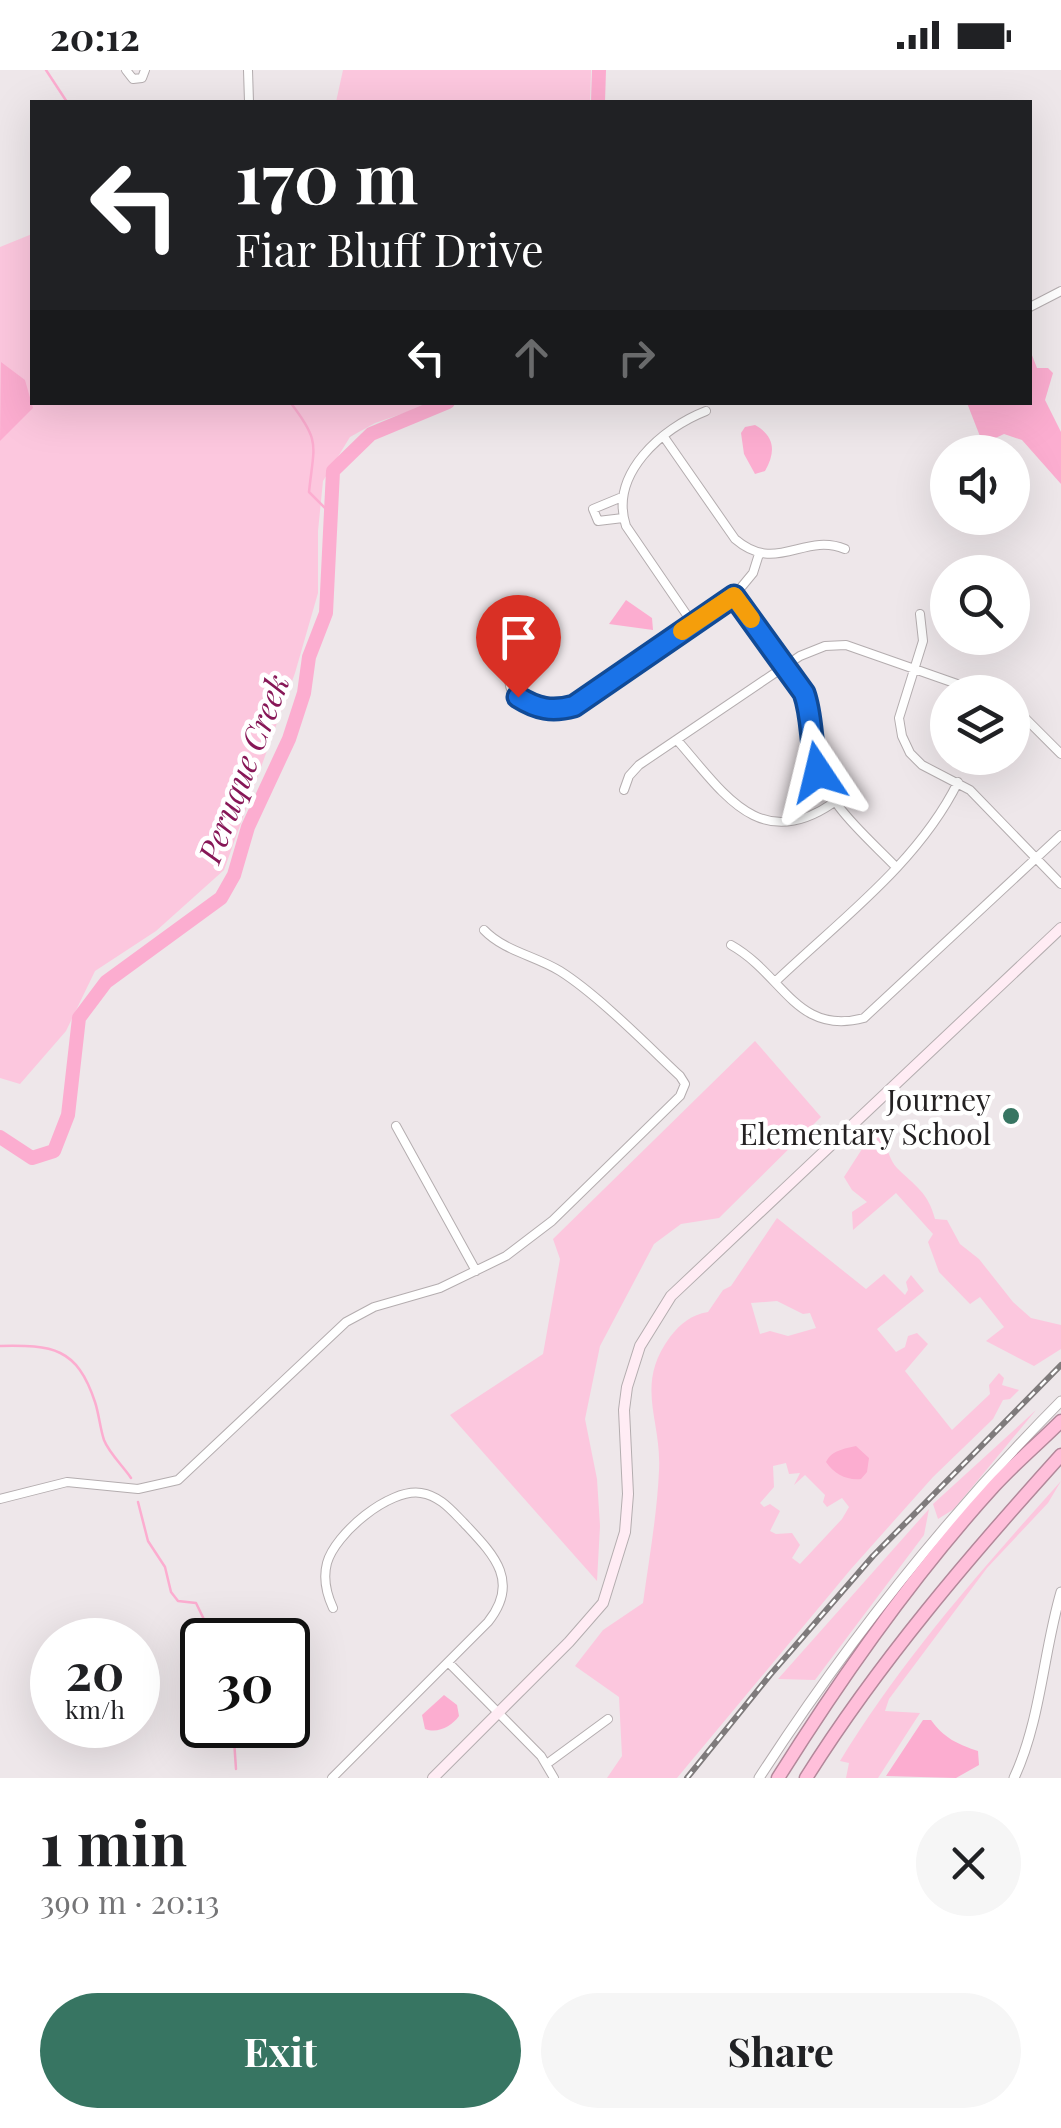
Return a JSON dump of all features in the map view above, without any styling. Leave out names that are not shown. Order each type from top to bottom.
[{"type":"highway","points":[[778,1778],[825,1702],[904,1596],[994,1486],[1061,1421]]},
{"type":"highway","points":[[806,1778],[848,1710],[976,1550],[1061,1455]]},
{"type":"main road","points":[[433,1778],[570,1642],[602,1602],[617,1567],[625,1532],[626,1387],[645,1336],[671,1296],[1061,928]]},
{"type":"street","points":[[126,70],[133,79],[142,78],[144,70]]},
{"type":"street","points":[[248,70],[249,100]]},
{"type":"street","points":[[1032,306],[1061,291]]},
{"type":"street","points":[[692,624],[623,518],[622,496],[624,482],[633,468],[682,420],[706,410]]},
{"type":"street","points":[[664,437],[735,539],[759,554],[786,554],[818,543],[845,549]]},
{"type":"street","points":[[622,496],[593,509],[598,520],[623,518]]},
{"type":"street","points":[[509,663],[510,688],[518,697],[542,709],[557,711],[574,706],[734,596],[753,573],[759,554]]},
{"type":"street","points":[[734,596],[804,693],[812,749],[833,803],[896,867]]},
{"type":"street","points":[[920,614],[923,640],[898,718],[910,753],[922,765],[970,790],[1061,884]]},
{"type":"street","points":[[624,790],[639,765],[784,666],[824,646],[846,645],[931,675]]},
{"type":"street","points":[[1030,723],[1061,754]]},
{"type":"street","points":[[677,740],[732,802],[761,820],[797,822],[833,803]]},
{"type":"street","points":[[776,981],[931,830],[958,782]]},
{"type":"street","points":[[731,945],[751,956],[810,1016],[846,1023],[864,1018],[1061,835]]},
{"type":"street","points":[[0,1499],[67,1482],[138,1489],[178,1480],[346,1322],[374,1308],[440,1288],[506,1256],[552,1221],[680,1096],[684,1084],[658,1055],[561,971],[495,941],[484,930]]},
{"type":"street","points":[[396,1126],[476,1271]]},
{"type":"street","points":[[760,1778],[874,1614],[932,1542],[1061,1401]]},
{"type":"street","points":[[332,1778],[494,1614],[501,1597],[499,1564],[489,1549],[435,1498],[417,1492],[392,1496],[337,1545],[326,1570],[333,1608]]},
{"type":"street","points":[[1014,1778],[1029,1747],[1048,1635],[1061,1593]]},
{"type":"street","points":[[448,1662],[548,1763],[554,1778]]},
{"type":"street","points":[[548,1763],[608,1720]]},
{"type":"shaded area","points":[[343,70],[591,70],[590,100],[336,100]]},
{"type":"shaded area","points":[[30,235],[30,405],[427,405],[375,423],[350,437],[323,481],[318,593],[295,673],[224,870],[156,931],[95,971],[66,1031],[20,1084],[0,1078],[0,247]]},
{"type":"shaded area","points":[[1032,355],[1037,368],[1048,368],[1053,373],[1045,400],[1061,432],[1061,484],[1030,449],[1030,435],[979,435],[968,405],[1032,405]]},
{"type":"shaded area","points":[[1,362],[25,380],[33,408],[0,441]]},
{"type":"shaded area","points":[[755,425],[767,434],[772,451],[765,471],[755,474],[744,454],[741,433],[745,427]]},
{"type":"shaded area","points":[[626,600],[652,618],[653,630],[609,624]]},
{"type":"shaded area","points":[[755,1041],[821,1117],[719,1218],[681,1224],[654,1244],[600,1346],[585,1419],[597,1479],[597,1581],[450,1415],[543,1354],[560,1259],[553,1239]]},
{"type":"shaded area","points":[[871,1135],[884,1139],[895,1165],[925,1196],[935,1219],[947,1220],[960,1244],[979,1259],[1013,1302],[1031,1318],[1061,1325],[1061,1349],[1034,1366],[986,1341],[1004,1327],[980,1297],[970,1304],[939,1272],[928,1242],[933,1234],[896,1193],[853,1230],[852,1212],[867,1202],[844,1177]]},
{"type":"shaded area","points":[[777,1218],[866,1289],[884,1274],[905,1295],[911,1275],[924,1291],[877,1329],[896,1352],[905,1347],[908,1336],[917,1333],[928,1344],[905,1371],[952,1430],[990,1394],[989,1385],[999,1373],[1004,1378],[1002,1385],[1019,1390],[1003,1400],[993,1419],[933,1477],[851,1569],[677,1778],[607,1778],[622,1756],[619,1697],[575,1666],[603,1630],[643,1603],[658,1488],[659,1452],[651,1387],[659,1355],[678,1328],[708,1312],[723,1290],[731,1286]],"holes":[[[777,1301],[803,1314],[810,1313],[816,1328],[788,1336],[770,1331],[760,1334],[751,1303]],[[786,1463],[789,1474],[800,1473],[794,1485],[805,1475],[825,1495],[823,1502],[827,1507],[842,1498],[849,1507],[800,1564],[792,1558],[800,1545],[792,1533],[770,1531],[780,1511],[760,1503],[774,1487],[773,1466]]]},
{"type":"shaded area","points":[[1036,1410],[954,1509],[938,1519],[933,1504]]},
{"type":"shaded area","points":[[856,1446],[869,1458],[867,1472],[861,1479],[842,1476],[826,1462],[835,1452]]},
{"type":"shaded area","points":[[1061,1481],[1048,1503],[987,1568],[889,1699],[885,1711],[920,1713],[878,1778],[846,1778],[849,1763],[840,1761],[916,1651]]},
{"type":"shaded area","points":[[929,1509],[924,1535],[815,1680],[778,1679]]},
{"type":"shaded area","points":[[444,1695],[457,1705],[459,1716],[444,1728],[425,1729],[422,1715]]},
{"type":"shaded area","points":[[923,1720],[931,1720],[952,1740],[978,1751],[979,1765],[956,1778],[886,1776]]},
{"type":"waterway","points":[[46,70],[66,100]]},
{"type":"waterway","name":"Peruque Creek","points":[[598,100],[599,70]]},
{"type":"waterway","points":[[292,405],[307,426],[313,444],[309,492],[332,515]]},
{"type":"waterway","name":"Peruque Creek","points":[[0,1137],[32,1158],[54,1151],[68,1115],[79,1018],[106,982],[221,898],[234,875],[248,827],[289,739],[304,693],[309,657],[326,613],[333,471],[371,434],[441,405]]},
{"type":"waterway","points":[[0,1346],[48,1349],[71,1360],[88,1384],[106,1445],[131,1478]]},
{"type":"waterway","points":[[138,1502],[148,1541],[165,1567],[171,1592],[178,1601],[196,1603],[203,1618]]},
{"type":"waterway","points":[[235,1748],[236,1769]]},
{"type":"railway","points":[[687,1778],[873,1556],[1061,1365]]},
{"type":"slow traffic","points":[[682,631],[734,596],[751,619]]},
{"type":"place","name":"Journey Elementary School","points":[[1011,1116]]},
{"type":"route","points":[[518,697],[542,709],[557,711],[574,706],[734,596],[804,693],[818,772]]}]
